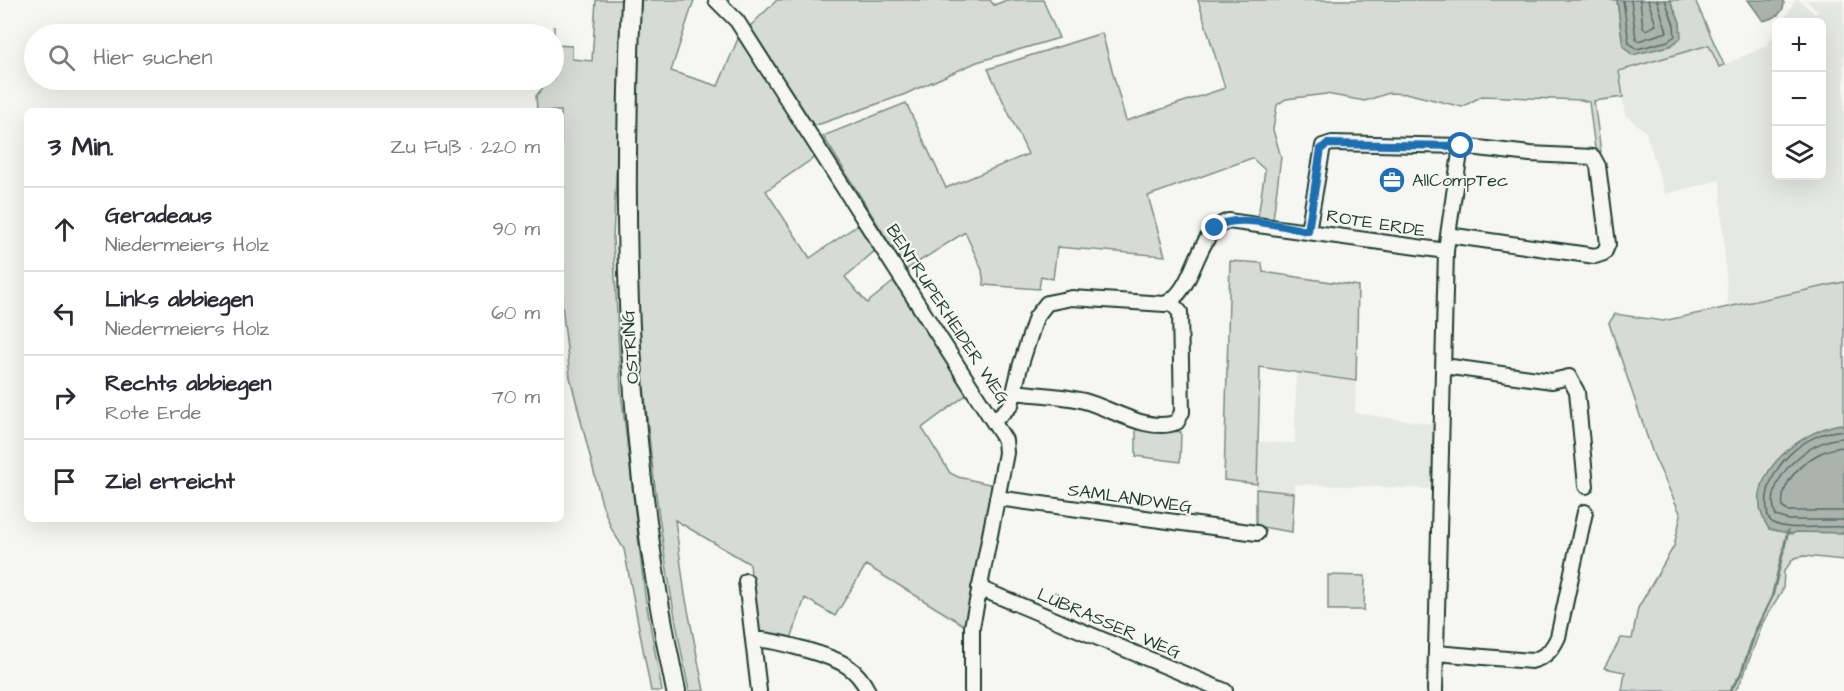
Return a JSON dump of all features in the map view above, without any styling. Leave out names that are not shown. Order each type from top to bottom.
[{"type":"main road","name":"OSTRING","points":[[631,0],[625,165],[628,339],[641,479],[653,567],[676,691]]},
{"type":"street","name":"BENTRUPERHEIDER WEG","points":[[716,0],[737,21],[995,420],[1006,446],[971,639],[972,691]]},
{"type":"street","points":[[1308,231],[1323,146],[1332,143],[1461,146],[1448,235]]},
{"type":"street","name":"ROTE ERDE","points":[[1435,691],[1448,235],[1595,256],[1604,253],[1608,244],[1598,166],[1593,157],[1530,154],[1461,146]]},
{"type":"street","name":"ROTE ERDE","points":[[1170,302],[1215,228],[1220,224],[1236,220],[1446,251]]},
{"type":"street","points":[[995,420],[1008,410],[1036,317],[1047,303],[1072,298],[1157,305],[1170,302],[1180,312],[1182,412],[1177,422],[1164,425],[1129,419],[1082,400],[1014,392]]},
{"type":"street","points":[[1444,366],[1552,381],[1569,377],[1577,392],[1586,486]]},
{"type":"street","name":"SAMLANDWEG","points":[[997,498],[1257,533]]},
{"type":"street","points":[[1436,653],[1531,661],[1550,652],[1558,637],[1585,512]]},
{"type":"street","points":[[746,580],[759,691]]},
{"type":"street","name":"LÜBRASSER WEG","points":[[980,588],[1225,691]]},
{"type":"street","points":[[753,640],[774,641],[842,663],[858,676],[868,691]]},
{"type":"shaded area","points":[[596,0],[625,0],[613,238],[621,391],[645,596],[662,691],[651,691],[624,549],[612,530],[602,504],[570,377],[564,322],[564,108],[537,108],[536,96],[541,90],[564,90],[564,46],[572,46],[572,59],[592,61]]},
{"type":"shaded area","points":[[641,0],[694,0],[671,71],[718,86],[740,34],[818,155],[766,191],[810,258],[862,222],[878,248],[845,277],[867,303],[898,278],[970,392],[922,428],[950,473],[994,485],[967,627],[866,565],[835,616],[805,598],[790,642],[762,633],[756,625],[750,564],[675,520],[685,595],[704,691],[689,691],[660,520],[641,347],[634,173]]},
{"type":"shaded area","points":[[777,0],[990,0],[994,5],[1007,0],[1043,0],[1059,38],[977,62],[903,95],[814,126],[749,27]]},
{"type":"shaded area","points":[[1198,0],[1617,0],[1623,46],[1672,6],[1670,0],[1695,0],[1724,65],[1719,67],[1709,45],[1619,71],[1623,97],[1594,101],[1601,152],[1593,152],[1595,149],[1589,102],[1581,100],[1482,96],[1462,107],[1410,94],[1389,93],[1365,101],[1326,94],[1286,99],[1277,105],[1273,130],[1281,157],[1273,219],[1258,217],[1265,170],[1252,158],[1148,196],[1165,256],[1057,247],[1053,279],[1041,276],[1039,289],[984,285],[982,270],[965,232],[906,270],[823,136],[906,103],[946,188],[1028,154],[988,69],[1102,33],[1126,121],[1225,88]]},
{"type":"shaded area","points":[[1795,0],[1799,0],[1815,14],[1818,11],[1806,0],[1844,0],[1844,282],[1728,307],[1720,180],[1665,194],[1646,132],[1625,115],[1619,71],[1710,45],[1720,67],[1766,46],[1772,38],[1772,180],[1826,180],[1826,18],[1785,18]]},
{"type":"shaded area","points":[[1230,261],[1262,263],[1263,272],[1358,286],[1356,381],[1260,367],[1257,484],[1224,480]]},
{"type":"shaded area","points":[[1844,282],[1844,560],[1804,556],[1794,558],[1784,571],[1783,589],[1763,622],[1743,677],[1735,691],[1622,691],[1625,672],[1604,668],[1621,638],[1632,639],[1638,608],[1674,546],[1681,515],[1653,454],[1609,323],[1615,314],[1663,321]]},
{"type":"shaded area","points":[[1296,372],[1356,381],[1355,413],[1438,425],[1436,489],[1294,484],[1294,493],[1256,489],[1257,442],[1295,443]]},
{"type":"shaded area","points":[[1136,425],[1181,432],[1180,462],[1136,456]]},
{"type":"shaded area","points":[[1256,489],[1294,493],[1292,532],[1256,526]]},
{"type":"shaded area","points":[[1328,575],[1365,576],[1364,610],[1328,610]]},
{"type":"water","points":[[1617,0],[1670,0],[1680,22],[1681,38],[1670,46],[1632,55],[1623,46]]},
{"type":"water","points":[[1748,0],[1784,0],[1784,5],[1778,15],[1763,21]]},
{"type":"water","points":[[1840,424],[1844,426],[1844,533],[1796,532],[1792,534],[1769,529],[1761,511],[1760,493],[1766,477],[1776,462],[1806,437]]},
{"type":"waterway","points":[[1730,691],[1741,674],[1756,630],[1772,597],[1788,531]]},
{"type":"place","name":"AllCompTec","points":[[1392,180]]},
{"type":"route","points":[[1215,228],[1220,224],[1236,220],[1308,231],[1321,149],[1327,144],[1461,146]]}]
